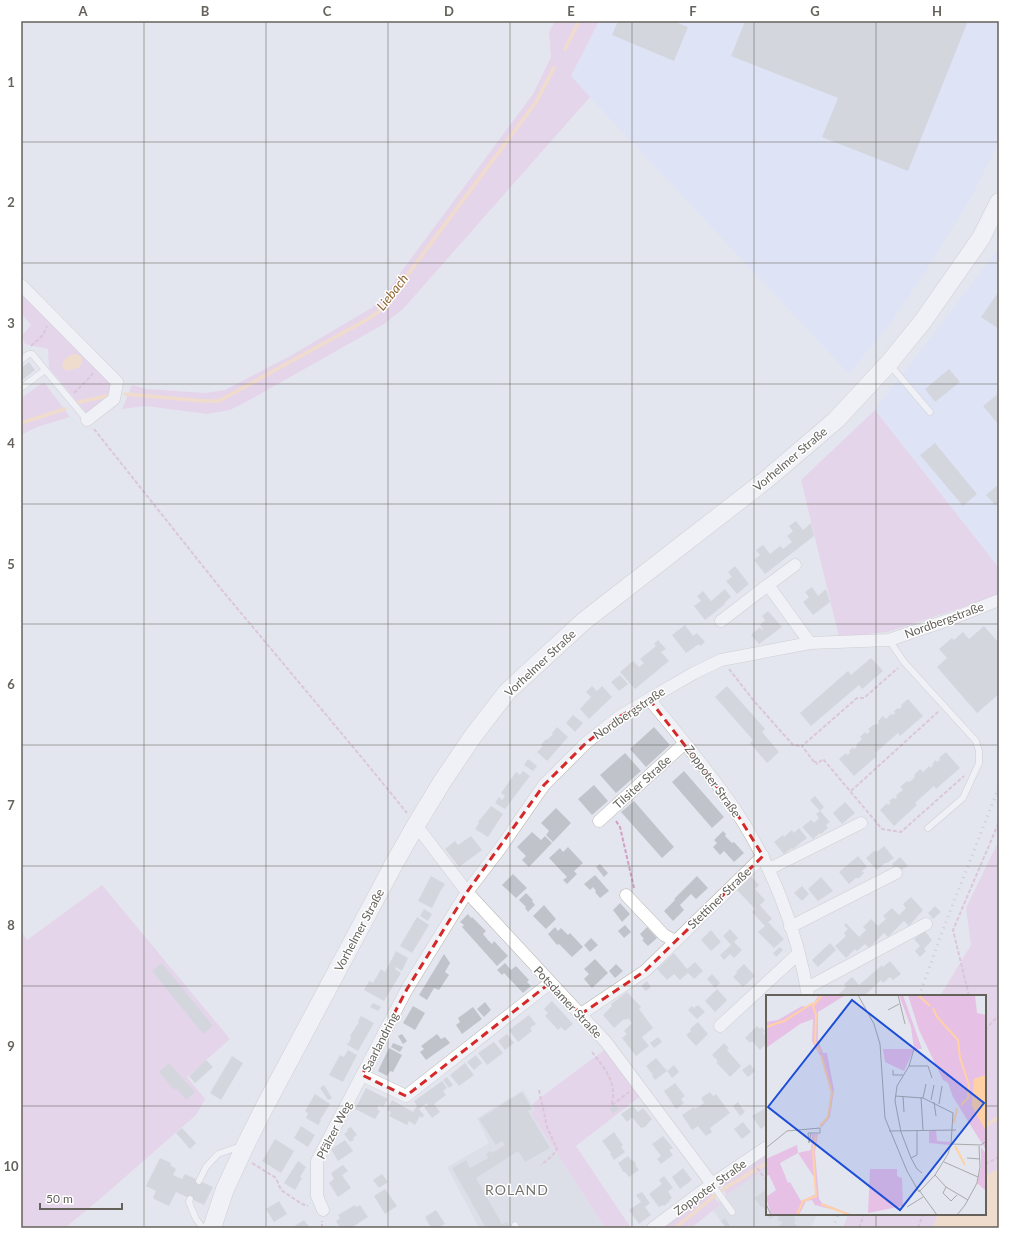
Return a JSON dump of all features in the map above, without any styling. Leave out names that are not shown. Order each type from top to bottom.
[{"type":"main road","name":"Vorhelmer Straße","points":[[212,1228],[225,1189],[243,1150],[395,862],[442,782],[473,736],[507,692],[584,621],[767,480],[836,420],[889,364],[923,321],[981,238],[999,202]]},
{"type":"street","points":[[21,285],[117,382],[114,400],[87,420]]},
{"type":"street","points":[[721,621],[795,565]]},
{"type":"street","points":[[768,585],[810,643]]},
{"type":"street","name":"Nordbergstraße","points":[[466,892],[499,850],[544,785],[586,743],[648,698],[721,660],[810,643],[889,640],[951,620],[999,600]]},
{"type":"street","name":"Zoppoter Straße","points":[[648,698],[685,743],[734,809],[762,856],[769,869],[799,953],[808,992],[926,924]]},
{"type":"street","name":"Tilsiter Straße","points":[[599,821],[685,743]]},
{"type":"street","points":[[769,869],[861,824]]},
{"type":"street","name":"Potsdamer Straße","points":[[416,825],[466,892],[606,1042],[713,1186]]},
{"type":"street","name":"Stettiner Straße","points":[[581,1014],[645,971],[762,856]]},
{"type":"street","points":[[790,927],[896,873]]},
{"type":"street","name":"Saarlandring","points":[[466,892],[407,988],[362,1075],[406,1096],[550,983]]},
{"type":"street","points":[[626,895],[664,935],[675,941]]},
{"type":"street","points":[[720,1026],[799,953]]},
{"type":"street","name":"Pfälzer Weg","points":[[323,1210],[317,1196],[318,1161],[362,1075]]},
{"type":"street","name":"Zoppoter Straße","points":[[653,1228],[766,1148]]},
{"type":"lane","points":[[21,360],[31,353],[87,420]]},
{"type":"lane","points":[[889,364],[930,412]]},
{"type":"lane","points":[[21,388],[45,370]]},
{"type":"lane","name":"Nordbergstraße","points":[[889,640],[904,662],[976,741],[979,751],[979,763],[963,798],[928,828]]},
{"type":"lane","points":[[199,1181],[206,1167],[218,1154],[243,1150]]},
{"type":"lane","points":[[713,1186],[732,1212]]},
{"type":"lane","points":[[190,1199],[189,1202],[196,1219],[203,1228]]},
{"type":"path","points":[[31,353],[30,348],[42,335],[48,325],[49,314]]},
{"type":"path","points":[[69,398],[90,377],[99,364]]},
{"type":"path","points":[[87,420],[221,589],[368,764],[416,825]]},
{"type":"path","points":[[721,660],[792,745],[802,746],[857,698],[864,698],[904,662]]},
{"type":"path","points":[[850,791],[945,706]]},
{"type":"path","points":[[802,746],[817,764],[823,759],[882,829],[901,832],[967,773],[975,772]]},
{"type":"path","points":[[610,812],[620,827],[638,908]]},
{"type":"path","points":[[968,995],[953,930],[999,822]]},
{"type":"path","points":[[986,1029],[999,1016]]},
{"type":"path","points":[[592,1052],[607,1073],[611,1082],[614,1094],[611,1106],[639,1086]]},
{"type":"path","points":[[540,1090],[548,1127],[557,1149],[552,1156],[541,1165]]},
{"type":"path","points":[[243,1150],[276,1178],[281,1190],[302,1204],[323,1210]]},
{"type":"path","points":[[986,1164],[999,1157]]},
{"type":"path","points":[[758,1170],[766,1180]]},
{"type":"path","points":[[859,1228],[864,1215]]},
{"type":"path","points":[[918,1228],[923,1215]]},
{"type":"highlighted area","points":[[649,699],[734,809],[763,856],[645,971],[581,1014],[550,983],[406,1096],[362,1075],[407,989],[467,892],[544,785],[586,743],[619,717]]},
{"type":"shaded area","points":[[555,21],[599,21],[571,76],[590,97],[403,309],[384,324],[230,410],[207,414],[146,406],[122,409],[132,385],[146,389],[205,393],[225,390],[290,356],[373,307],[385,296],[398,276],[533,94],[551,57],[549,32]]},
{"type":"shaded area","points":[[599,21],[999,21],[999,143],[971,198],[926,271],[892,321],[849,374],[570,76]]},
{"type":"shaded area","points":[[999,248],[999,568],[875,410]]},
{"type":"shaded area","points":[[21,293],[110,382],[111,398],[87,414],[49,368],[48,349],[25,344],[22,336],[31,325],[21,313]]},
{"type":"shaded area","points":[[76,354],[81,357],[82,362],[79,368],[66,371],[62,366],[65,359]]},
{"type":"shaded area","points":[[44,382],[70,417],[37,427],[21,435],[21,398]]},
{"type":"shaded area","points":[[875,410],[999,568],[999,595],[888,632],[839,637],[801,480]]},
{"type":"shaded area","points":[[999,840],[999,1169],[986,1176],[986,995],[941,995],[971,945],[966,908]]},
{"type":"shaded area","points":[[102,885],[230,1039],[187,1077],[205,1099],[196,1115],[65,1228],[23,1228],[21,1226],[21,931],[27,940]]},
{"type":"shaded area","points":[[607,1048],[642,1095],[576,1146],[631,1228],[605,1228],[531,1113],[535,1110],[532,1105],[541,1097]]},
{"type":"shaded area","points":[[523,1090],[535,1110],[531,1113],[605,1228],[479,1228],[447,1167],[489,1143],[477,1118]]},
{"type":"shaded area","points":[[766,1150],[766,1169],[726,1195],[721,1181]]},
{"type":"shaded area","points":[[766,1165],[766,1215],[817,1215],[811,1228],[725,1228],[711,1207],[757,1169]]},
{"type":"shaded area","points":[[999,1169],[999,1228],[933,1228],[938,1215],[986,1215],[986,1176]]},
{"type":"shaded area","points":[[709,1190],[720,1205],[691,1228],[657,1228]]},
{"type":"shaded area","points":[[848,1215],[938,1215],[933,1228],[843,1228]]},
{"type":"building","points":[[618,21],[673,21],[688,27],[674,61],[612,35]]},
{"type":"building","points":[[745,21],[968,21],[908,171],[822,137],[838,98],[731,56]]},
{"type":"building","points":[[999,291],[999,329],[981,317]]},
{"type":"building","points":[[29,362],[35,370],[21,381],[21,368]]},
{"type":"building","points":[[949,369],[960,382],[935,402],[925,389]]},
{"type":"building","points":[[998,394],[999,395],[999,425],[983,406]]},
{"type":"building","points":[[935,443],[977,494],[963,506],[920,455]]},
{"type":"building","points":[[999,484],[999,502],[995,505],[986,495]]},
{"type":"building","points":[[796,521],[803,530],[811,523],[814,536],[765,574],[754,560],[760,555],[756,550],[763,545],[770,554],[780,546],[783,549],[792,542],[787,536],[793,531],[789,526]]},
{"type":"building","points":[[735,566],[749,584],[737,594],[726,581],[732,577],[728,572]]},
{"type":"building","points":[[812,587],[818,596],[826,589],[830,602],[813,615],[803,602],[809,597],[805,592]]},
{"type":"building","points":[[725,589],[731,597],[724,603],[725,604],[705,620],[694,606],[701,601],[697,596],[703,591],[711,601]]},
{"type":"building","points":[[768,611],[782,627],[759,644],[751,635],[760,627],[762,630],[763,629],[760,625],[765,620],[762,616]]},
{"type":"building","points":[[685,625],[693,636],[697,633],[705,642],[700,646],[699,644],[686,653],[672,635]]},
{"type":"building","points":[[984,626],[999,643],[999,694],[977,713],[937,667],[947,658],[939,649],[952,638],[954,640],[963,632],[969,639]]},
{"type":"building","points":[[658,640],[666,649],[661,652],[669,661],[635,689],[620,672],[633,661],[639,667],[644,663],[640,659],[656,646],[654,644]]},
{"type":"building","points":[[871,658],[883,671],[862,689],[859,685],[811,726],[800,713],[848,671],[851,675]]},
{"type":"building","points":[[620,675],[628,684],[619,691],[611,682]]},
{"type":"building","points":[[592,686],[597,691],[602,686],[612,697],[589,719],[580,709],[591,697],[586,692]]},
{"type":"building","points":[[727,686],[765,729],[762,732],[779,752],[767,763],[750,743],[753,740],[715,697]]},
{"type":"building","points":[[908,699],[923,716],[900,736],[898,733],[875,753],[877,756],[854,776],[839,759],[846,753],[847,755],[850,753],[849,751],[853,747],[854,749],[857,747],[856,745],[862,739],[860,737],[865,732],[867,734],[870,731],[868,729],[879,723],[878,721],[883,716],[886,719],[891,714],[893,715],[895,713],[894,711],[902,707],[901,705]]},
{"type":"building","points":[[573,715],[583,723],[575,732],[566,723]]},
{"type":"building","points":[[557,727],[568,737],[547,761],[537,752],[543,746],[541,745],[545,740],[553,734],[552,733]]},
{"type":"building","points":[[654,727],[670,745],[646,767],[630,749]]},
{"type":"building","points":[[946,752],[960,768],[936,789],[934,786],[915,803],[917,805],[894,826],[880,810],[887,803],[888,805],[891,803],[889,801],[897,797],[896,795],[903,790],[900,787],[907,781],[909,782],[912,780],[915,777],[914,775],[920,769],[923,772],[929,766],[931,768],[933,765],[932,764],[936,760],[937,762],[940,760],[939,758]]},
{"type":"building","points":[[625,753],[641,771],[616,793],[600,775]]},
{"type":"building","points":[[528,759],[537,766],[533,771],[524,765]]},
{"type":"building","points":[[523,771],[530,776],[505,809],[495,803],[499,797],[502,800],[505,796],[501,793],[516,772],[520,775]]},
{"type":"building","points":[[684,771],[724,817],[712,828],[672,782]]},
{"type":"building","points":[[594,785],[608,801],[592,815],[578,799]]},
{"type":"building","points":[[815,796],[824,807],[820,811],[810,800]]},
{"type":"building","points":[[634,801],[674,847],[662,858],[621,812]]},
{"type":"building","points":[[845,802],[855,813],[842,824],[833,813]]},
{"type":"building","points":[[491,806],[503,814],[488,837],[475,829],[479,823],[478,822]]},
{"type":"building","points":[[556,808],[571,823],[553,842],[546,835],[549,831],[541,823]]},
{"type":"building","points":[[820,811],[830,822],[826,825],[828,828],[813,839],[802,827],[811,820],[814,823],[819,818],[816,814]]},
{"type":"building","points":[[799,828],[807,838],[784,854],[774,842],[783,835],[784,837],[792,830],[794,833]]},
{"type":"building","points":[[723,831],[726,834],[725,836],[732,843],[734,842],[744,853],[734,862],[724,851],[720,855],[713,847],[717,843],[714,840]]},
{"type":"building","points":[[532,832],[541,840],[545,836],[552,843],[529,867],[522,860],[526,856],[517,847]]},
{"type":"building","points":[[471,836],[482,850],[459,867],[445,849],[455,841],[458,845]]},
{"type":"building","points":[[884,846],[894,858],[877,870],[866,858],[874,851],[878,851]]},
{"type":"building","points":[[568,847],[583,863],[574,871],[577,874],[567,884],[563,880],[567,877],[549,858],[560,848],[563,852]]},
{"type":"building","points":[[858,856],[867,867],[862,871],[864,873],[859,878],[856,878],[849,884],[839,872]]},
{"type":"building","points":[[900,857],[908,866],[897,872],[892,864]]},
{"type":"building","points":[[600,864],[608,873],[604,877],[596,867]]},
{"type":"building","points":[[513,874],[527,888],[516,898],[502,885]]},
{"type":"building","points":[[595,875],[609,891],[600,898],[593,887],[590,890],[584,884]]},
{"type":"building","points":[[750,875],[759,885],[755,889],[765,900],[760,905],[772,919],[768,922],[784,939],[774,948],[758,932],[765,926],[752,912],[755,909],[736,889]]},
{"type":"building","points":[[431,876],[445,884],[432,908],[418,901]]},
{"type":"building","points":[[697,876],[708,888],[696,899],[691,894],[680,905],[684,910],[673,921],[664,911]]},
{"type":"building","points":[[821,877],[833,891],[818,901],[808,889]]},
{"type":"building","points":[[802,886],[809,894],[802,901],[794,893]]},
{"type":"building","points":[[526,893],[533,900],[532,901],[535,905],[528,912],[525,908],[526,907],[519,900]]},
{"type":"building","points":[[911,897],[923,910],[909,926],[904,921],[888,937],[884,933],[869,948],[865,944],[857,951],[855,949],[846,958],[835,946],[846,936],[844,933],[848,929],[844,925],[846,923],[859,937],[866,930],[863,927],[871,919],[878,926],[886,919],[883,916],[892,908],[899,915],[906,908],[903,904]]},
{"type":"building","points":[[620,903],[630,914],[622,922],[613,910]]},
{"type":"building","points":[[544,905],[556,919],[546,929],[533,916]]},
{"type":"building","points":[[935,906],[941,912],[933,919],[928,913]]},
{"type":"building","points":[[424,909],[432,914],[428,921],[420,916]]},
{"type":"building","points":[[468,914],[486,931],[483,934],[487,939],[492,944],[494,941],[508,956],[497,966],[462,927],[464,925],[460,922]]},
{"type":"building","points":[[417,917],[429,925],[412,953],[400,946]]},
{"type":"building","points":[[625,925],[631,932],[624,938],[618,931]]},
{"type":"building","points":[[555,927],[558,931],[561,928],[568,935],[570,933],[583,947],[572,957],[559,944],[557,945],[548,934]]},
{"type":"building","points":[[647,927],[657,938],[648,946],[642,940],[644,939],[640,934]]},
{"type":"building","points":[[730,929],[738,938],[734,942],[742,950],[734,958],[730,954],[724,960],[720,955],[731,945],[723,936]]},
{"type":"building","points":[[711,930],[721,942],[711,951],[701,940]]},
{"type":"building","points":[[924,930],[932,940],[924,949],[926,951],[920,957],[915,951],[920,946],[914,939]]},
{"type":"building","points":[[591,938],[598,945],[590,952],[584,945]]},
{"type":"building","points":[[830,943],[836,950],[818,967],[812,960]]},
{"type":"building","points":[[780,947],[783,950],[776,957],[773,953]]},
{"type":"building","points":[[396,951],[408,958],[402,971],[396,967],[395,969],[401,973],[384,1001],[364,990],[369,981],[373,983],[381,969],[385,972]]},
{"type":"building","points":[[674,953],[687,969],[695,962],[703,971],[694,979],[688,973],[680,980],[674,974],[667,980],[657,969]]},
{"type":"building","points":[[444,954],[450,963],[445,972],[449,975],[439,990],[434,988],[427,1000],[419,995]]},
{"type":"building","points":[[595,959],[608,973],[592,988],[584,979],[589,974],[584,969]]},
{"type":"building","points":[[890,961],[901,974],[893,980],[890,977],[883,983],[881,980],[865,995],[838,995],[846,987],[844,984],[852,977],[859,985],[882,965],[883,967]]},
{"type":"building","points":[[162,963],[213,1026],[203,1034],[152,971]]},
{"type":"building","points":[[505,963],[511,970],[516,966],[529,980],[527,982],[531,986],[523,993],[504,973],[502,975],[497,970]]},
{"type":"building","points":[[616,964],[623,971],[615,978],[609,971]]},
{"type":"building","points":[[744,964],[755,976],[743,987],[733,977]]},
{"type":"building","points":[[712,974],[720,983],[715,988],[707,979]]},
{"type":"building","points":[[647,981],[651,987],[646,991],[641,986]]},
{"type":"building","points":[[717,989],[727,1000],[715,1012],[705,1001]]},
{"type":"building","points":[[627,992],[641,1007],[639,1009],[653,1028],[642,1037],[649,1046],[636,1056],[622,1038],[627,1034],[624,1031],[632,1023],[628,1018],[626,1020],[624,1019],[614,1028],[603,1015],[612,1006],[611,1004]]},
{"type":"building","points":[[552,1001],[573,1024],[565,1031],[561,1027],[558,1030],[545,1016],[548,1013],[544,1009]]},
{"type":"building","points":[[485,1002],[491,1010],[484,1017],[477,1009]]},
{"type":"building","points":[[373,1003],[381,1007],[378,1011],[370,1007]]},
{"type":"building","points":[[698,1005],[705,1012],[697,1019],[688,1010],[692,1006],[694,1008]]},
{"type":"building","points":[[413,1006],[425,1013],[415,1030],[403,1023]]},
{"type":"building","points":[[473,1007],[482,1019],[462,1034],[456,1025],[460,1022],[458,1018]]},
{"type":"building","points":[[529,1015],[536,1024],[530,1028],[532,1031],[518,1042],[509,1030]]},
{"type":"building","points":[[361,1016],[374,1023],[358,1051],[346,1043],[348,1044],[351,1038],[350,1036]]},
{"type":"building","points":[[698,1022],[708,1034],[696,1046],[686,1035]]},
{"type":"building","points":[[757,1026],[760,1029],[762,1027],[765,1031],[763,1033],[766,1035],[766,1044],[760,1050],[752,1041],[750,1043],[745,1038]]},
{"type":"building","points":[[402,1034],[407,1041],[403,1044],[398,1036]]},
{"type":"building","points":[[437,1034],[441,1039],[445,1037],[450,1043],[426,1060],[420,1052],[424,1049],[421,1046]]},
{"type":"building","points":[[507,1034],[514,1043],[505,1050],[498,1041]]},
{"type":"building","points":[[658,1037],[662,1042],[654,1048],[650,1043]]},
{"type":"building","points":[[494,1042],[503,1053],[487,1065],[478,1053]]},
{"type":"building","points":[[393,1043],[403,1047],[400,1052],[391,1047]]},
{"type":"building","points":[[724,1043],[729,1048],[727,1050],[741,1066],[730,1077],[716,1062],[718,1061],[712,1055]]},
{"type":"building","points":[[389,1048],[402,1055],[393,1072],[390,1071],[387,1076],[378,1071]]},
{"type":"building","points":[[348,1050],[357,1055],[343,1082],[329,1075],[340,1055],[344,1057]]},
{"type":"building","points":[[476,1055],[482,1063],[474,1070],[467,1062]]},
{"type":"building","points":[[232,1056],[243,1063],[221,1100],[210,1093]]},
{"type":"building","points":[[656,1058],[667,1071],[655,1080],[646,1066]]},
{"type":"building","points":[[206,1060],[213,1067],[195,1083],[189,1076]]},
{"type":"building","points":[[169,1063],[195,1092],[186,1100],[176,1088],[174,1090],[159,1072]]},
{"type":"building","points":[[465,1063],[474,1075],[459,1086],[450,1075]]},
{"type":"building","points":[[750,1064],[755,1071],[748,1077],[742,1070]]},
{"type":"building","points":[[674,1065],[679,1072],[672,1078],[667,1071]]},
{"type":"building","points":[[447,1077],[453,1085],[449,1088],[443,1080]]},
{"type":"building","points":[[442,1081],[447,1088],[443,1091],[446,1095],[434,1104],[440,1112],[432,1118],[424,1107],[428,1105],[427,1103],[419,1109],[424,1115],[422,1118],[420,1116],[415,1125],[409,1121],[407,1125],[389,1116],[391,1112],[387,1110],[392,1100],[413,1112],[417,1106],[414,1101]]},
{"type":"building","points":[[675,1083],[685,1096],[681,1099],[684,1103],[676,1109],[664,1091]]},
{"type":"building","points":[[324,1085],[332,1098],[328,1100],[320,1088]]},
{"type":"building","points":[[366,1088],[388,1099],[383,1107],[379,1105],[377,1109],[380,1111],[375,1119],[355,1109]]},
{"type":"building","points":[[522,1092],[532,1109],[528,1111],[550,1148],[525,1162],[518,1151],[476,1178],[502,1224],[507,1222],[510,1228],[486,1228],[452,1168],[466,1160],[470,1168],[488,1158],[486,1154],[490,1151],[492,1153],[505,1145],[502,1141],[496,1145],[479,1119]]},
{"type":"building","points":[[710,1092],[713,1096],[716,1094],[730,1113],[710,1128],[712,1132],[706,1136],[698,1126],[692,1130],[682,1115],[694,1107],[695,1109],[704,1103],[701,1098]]},
{"type":"building","points":[[315,1094],[330,1104],[318,1125],[306,1118],[308,1113],[305,1111]]},
{"type":"building","points":[[738,1102],[745,1112],[740,1116],[733,1106]]},
{"type":"building","points":[[615,1105],[619,1109],[613,1114],[610,1109]]},
{"type":"building","points":[[633,1106],[638,1112],[643,1108],[652,1119],[645,1127],[641,1128],[632,1117],[627,1122],[621,1114]]},
{"type":"building","points":[[766,1108],[766,1125],[761,1129],[752,1116]]},
{"type":"building","points":[[743,1122],[751,1132],[742,1139],[734,1129]]},
{"type":"building","points":[[301,1126],[315,1135],[308,1147],[294,1138]]},
{"type":"building","points":[[351,1127],[357,1135],[353,1138],[354,1140],[350,1142],[344,1134],[348,1131],[347,1129]]},
{"type":"building","points":[[182,1128],[196,1143],[190,1149],[176,1133]]},
{"type":"building","points":[[614,1132],[623,1145],[621,1147],[625,1152],[614,1160],[610,1154],[611,1153],[602,1141]]},
{"type":"building","points":[[663,1136],[673,1148],[669,1150],[673,1155],[661,1164],[657,1159],[661,1156],[652,1144]]},
{"type":"building","points":[[275,1139],[294,1151],[281,1173],[262,1161]]},
{"type":"building","points":[[345,1140],[353,1151],[338,1161],[331,1149]]},
{"type":"building","points":[[628,1156],[632,1161],[633,1160],[639,1170],[629,1177],[622,1171],[618,1163]]},
{"type":"building","points":[[160,1158],[171,1163],[170,1165],[176,1169],[173,1175],[182,1179],[185,1174],[213,1187],[204,1205],[176,1192],[169,1206],[154,1199],[153,1197],[156,1191],[146,1186]]},
{"type":"building","points":[[298,1161],[306,1167],[295,1190],[284,1183]]},
{"type":"building","points":[[343,1165],[348,1171],[342,1175],[351,1188],[338,1197],[329,1183],[334,1179],[331,1173]]},
{"type":"building","points":[[683,1168],[692,1180],[680,1189],[672,1177]]},
{"type":"building","points":[[382,1174],[388,1182],[379,1188],[373,1180]]},
{"type":"building","points":[[664,1176],[673,1188],[668,1191],[672,1198],[664,1206],[659,1207],[649,1194],[662,1184],[659,1180]]},
{"type":"building","points":[[385,1189],[397,1206],[385,1214],[374,1196]]},
{"type":"building","points":[[766,1190],[766,1212],[762,1206],[761,1207],[754,1198]]},
{"type":"building","points":[[642,1192],[650,1203],[645,1207],[651,1215],[639,1224],[629,1210],[641,1202],[636,1195]]},
{"type":"building","points":[[279,1201],[287,1214],[274,1222],[266,1209]]},
{"type":"building","points":[[355,1205],[356,1207],[360,1205],[368,1217],[351,1228],[340,1228],[336,1221],[340,1218],[338,1215]]},
{"type":"building","points":[[436,1210],[445,1224],[439,1228],[431,1228],[425,1217]]},
{"type":"building","points":[[766,1215],[776,1215],[770,1219]]},
{"type":"building","points":[[776,1215],[794,1215],[796,1220],[794,1222],[798,1228],[777,1228],[782,1223],[780,1220],[777,1220],[779,1218]]},
{"type":"building","points":[[725,1218],[730,1226],[727,1228],[721,1221]]},
{"type":"building","points":[[304,1220],[310,1228],[292,1228]]},
{"type":"waterway","name":"Liebach","points":[[565,49],[579,21]]},
{"type":"waterway","name":"Liebach","points":[[125,394],[219,401],[368,319],[378,312],[391,297],[536,102],[554,68]]},
{"type":"waterway","points":[[79,402],[111,395]]},
{"type":"waterway","points":[[21,423],[65,409]]},
{"type":"waterway","points":[[986,1125],[999,1117]]},
{"type":"waterway","points":[[675,1228],[725,1188],[766,1164]]},
{"type":"railway","points":[[919,995],[945,924],[999,787]]},
{"type":"railway","points":[[833,1228],[838,1215]]},
{"type":"district","name":"ROLAND","points":[[517,1189]]}]
